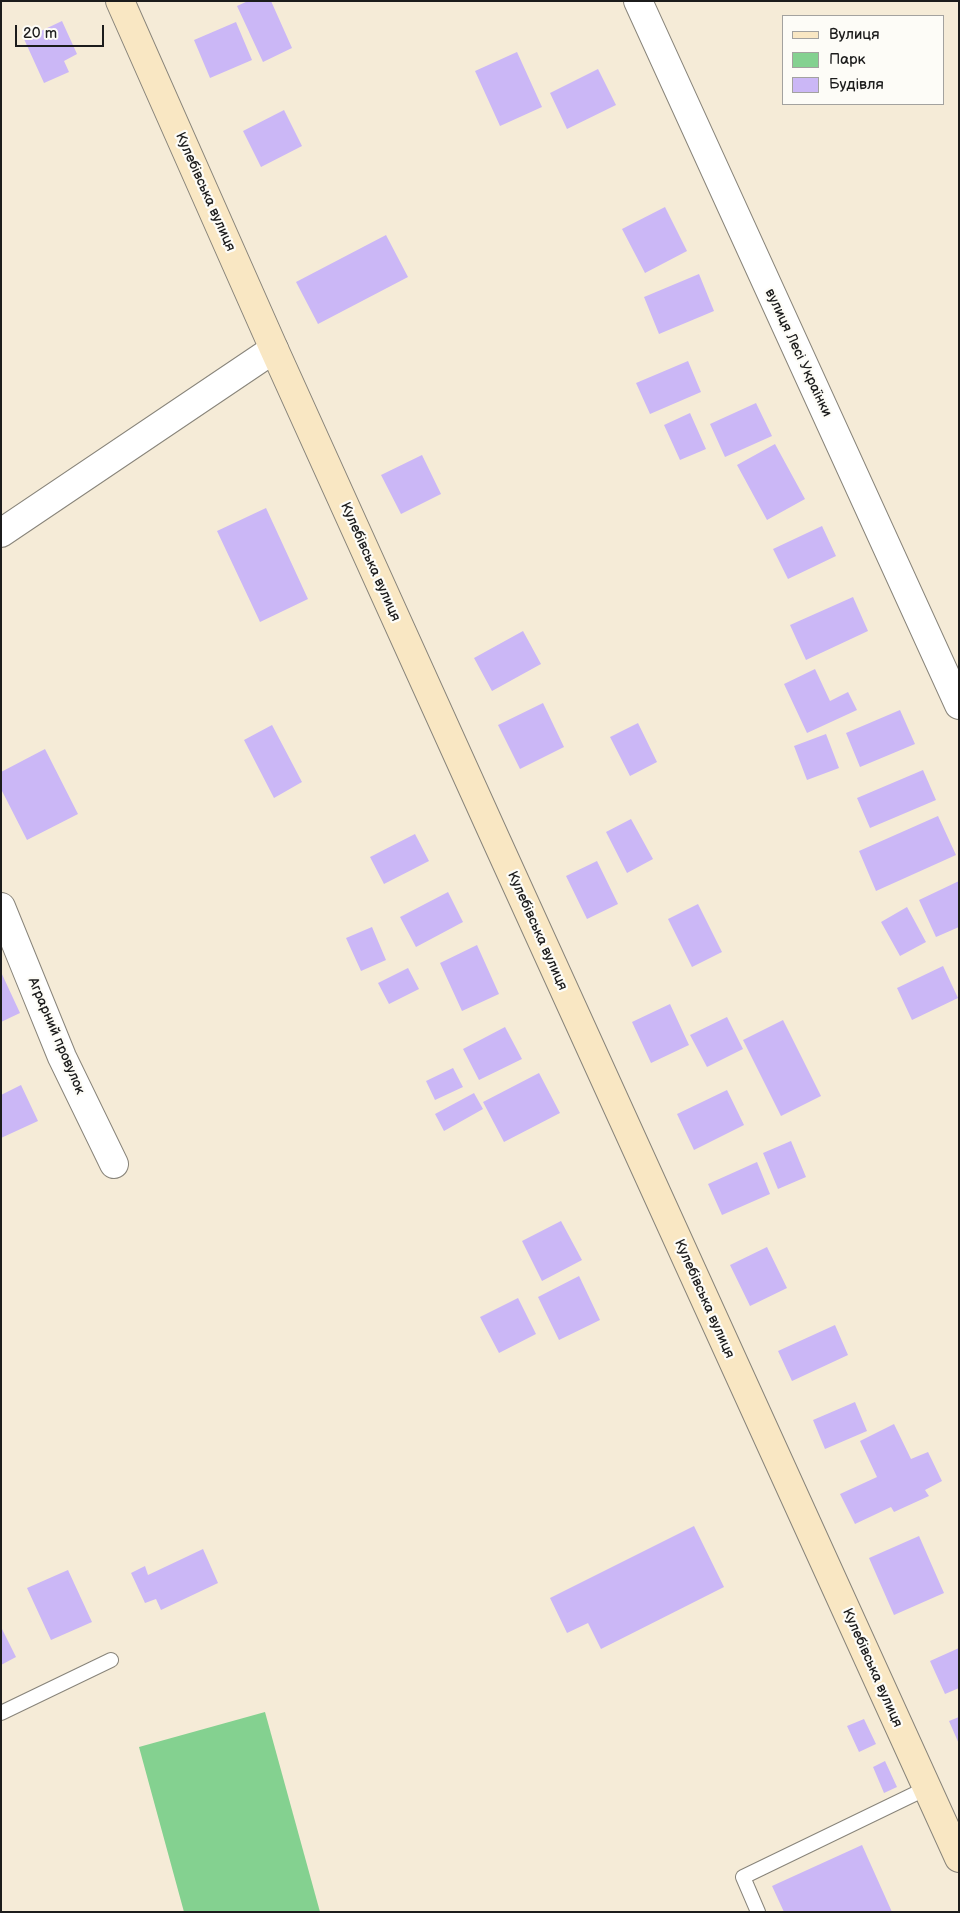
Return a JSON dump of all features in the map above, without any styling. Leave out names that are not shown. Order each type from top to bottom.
[{"type":"street","name":"Кулебівська вулиця","points":[[120,1],[274,349],[959,1858]]},
{"type":"street","name":"вулиця Лесі Українки","points":[[638,1],[959,705]]},
{"type":"street","points":[[1,533],[274,349]]},
{"type":"street","name":"Аграрний провулок","points":[[1,907],[62,1056],[114,1164]]},
{"type":"lane","points":[[1,1713],[111,1660]]},
{"type":"lane","points":[[758,1912],[743,1877],[927,1788]]},
{"type":"green space","points":[[265,1712],[320,1912],[184,1912],[139,1747]]},
{"type":"building","points":[[248,1],[271,1],[292,48],[263,62],[237,6]]},
{"type":"building","points":[[62,21],[77,54],[64,61],[69,72],[44,83],[24,39]]},
{"type":"building","points":[[236,22],[252,60],[210,78],[194,40]]},
{"type":"building","points":[[517,52],[542,107],[500,126],[475,71]]},
{"type":"building","points":[[598,69],[616,105],[567,129],[550,93]]},
{"type":"building","points":[[284,110],[302,146],[261,167],[243,131]]},
{"type":"building","points":[[665,207],[687,251],[645,273],[622,229]]},
{"type":"building","points":[[386,235],[408,277],[318,324],[296,282]]},
{"type":"building","points":[[699,274],[714,311],[659,334],[644,297]]},
{"type":"building","points":[[688,361],[701,392],[650,414],[636,383]]},
{"type":"building","points":[[756,403],[772,436],[725,457],[710,424]]},
{"type":"building","points":[[690,413],[706,449],[680,460],[664,425]]},
{"type":"building","points":[[775,444],[805,499],[767,520],[737,465]]},
{"type":"building","points":[[422,455],[441,494],[401,514],[381,475]]},
{"type":"building","points":[[266,508],[308,599],[260,622],[217,531]]},
{"type":"building","points":[[822,526],[836,556],[788,579],[773,549]]},
{"type":"building","points":[[853,597],[868,631],[806,660],[790,625]]},
{"type":"building","points":[[523,631],[541,664],[492,691],[474,658]]},
{"type":"building","points":[[815,669],[830,701],[848,692],[857,710],[807,733],[784,684]]},
{"type":"building","points":[[543,703],[564,747],[520,769],[498,725]]},
{"type":"building","points":[[900,710],[915,744],[860,767],[846,733]]},
{"type":"building","points":[[638,723],[657,762],[630,776],[610,737]]},
{"type":"building","points":[[272,725],[302,782],[274,798],[244,740]]},
{"type":"building","points":[[826,734],[839,768],[807,780],[794,746]]},
{"type":"building","points":[[45,749],[78,814],[27,840],[1,789],[1,772]]},
{"type":"building","points":[[923,770],[936,800],[870,828],[857,798]]},
{"type":"building","points":[[938,816],[956,855],[876,891],[859,851]]},
{"type":"building","points":[[631,819],[653,859],[627,873],[606,832]]},
{"type":"building","points":[[415,834],[429,861],[384,884],[370,857]]},
{"type":"building","points":[[597,861],[618,904],[587,919],[566,876]]},
{"type":"building","points":[[959,881],[959,927],[936,937],[919,900]]},
{"type":"building","points":[[448,892],[463,922],[416,947],[400,917]]},
{"type":"building","points":[[698,904],[722,952],[692,967],[668,919]]},
{"type":"building","points":[[907,907],[926,942],[900,956],[881,922]]},
{"type":"building","points":[[372,927],[386,960],[361,971],[346,938]]},
{"type":"building","points":[[477,945],[499,994],[462,1011],[440,963]]},
{"type":"building","points":[[943,966],[958,998],[912,1020],[897,988]]},
{"type":"building","points":[[408,968],[419,989],[389,1004],[378,983]]},
{"type":"building","points":[[1,972],[20,1013],[1,1022]]},
{"type":"building","points":[[670,1004],[689,1045],[651,1063],[632,1022]]},
{"type":"building","points":[[727,1017],[743,1049],[707,1067],[690,1035]]},
{"type":"building","points":[[783,1020],[821,1096],[781,1116],[743,1040]]},
{"type":"building","points":[[505,1027],[522,1059],[479,1080],[463,1049]]},
{"type":"building","points":[[453,1068],[463,1087],[435,1100],[426,1081]]},
{"type":"building","points":[[539,1073],[560,1113],[504,1142],[483,1102]]},
{"type":"building","points":[[21,1085],[38,1121],[1,1138],[1,1095]]},
{"type":"building","points":[[727,1090],[744,1125],[694,1150],[677,1114]]},
{"type":"building","points":[[474,1093],[483,1109],[444,1131],[435,1114]]},
{"type":"building","points":[[791,1141],[806,1177],[778,1189],[763,1153]]},
{"type":"building","points":[[757,1162],[770,1194],[722,1215],[708,1184]]},
{"type":"building","points":[[561,1221],[582,1260],[542,1281],[522,1241]]},
{"type":"building","points":[[767,1247],[787,1288],[750,1306],[730,1265]]},
{"type":"building","points":[[579,1276],[600,1320],[559,1340],[538,1297]]},
{"type":"building","points":[[518,1298],[536,1334],[499,1353],[480,1317]]},
{"type":"building","points":[[835,1325],[848,1355],[792,1381],[778,1351]]},
{"type":"building","points":[[855,1402],[867,1431],[825,1449],[813,1420]]},
{"type":"building","points":[[894,1424],[911,1459],[928,1452],[942,1481],[925,1490],[929,1496],[894,1512],[891,1507],[855,1524],[840,1494],[877,1477],[860,1441]]},
{"type":"building","points":[[694,1526],[724,1587],[601,1649],[588,1623],[567,1633],[550,1598]]},
{"type":"building","points":[[919,1536],[944,1593],[894,1615],[869,1558]]},
{"type":"building","points":[[203,1549],[218,1583],[161,1610],[156,1599],[145,1603],[131,1573],[145,1566],[148,1575]]},
{"type":"building","points":[[68,1570],[92,1622],[51,1640],[27,1588]]},
{"type":"building","points":[[1,1627],[16,1657],[1,1665]]},
{"type":"building","points":[[959,1648],[959,1688],[945,1694],[930,1661]]},
{"type":"building","points":[[959,1717],[959,1744],[949,1721]]},
{"type":"building","points":[[864,1719],[876,1744],[859,1752],[847,1726]]},
{"type":"building","points":[[885,1761],[897,1787],[884,1793],[873,1767]]},
{"type":"building","points":[[862,1845],[892,1912],[784,1912],[772,1886]]}]
